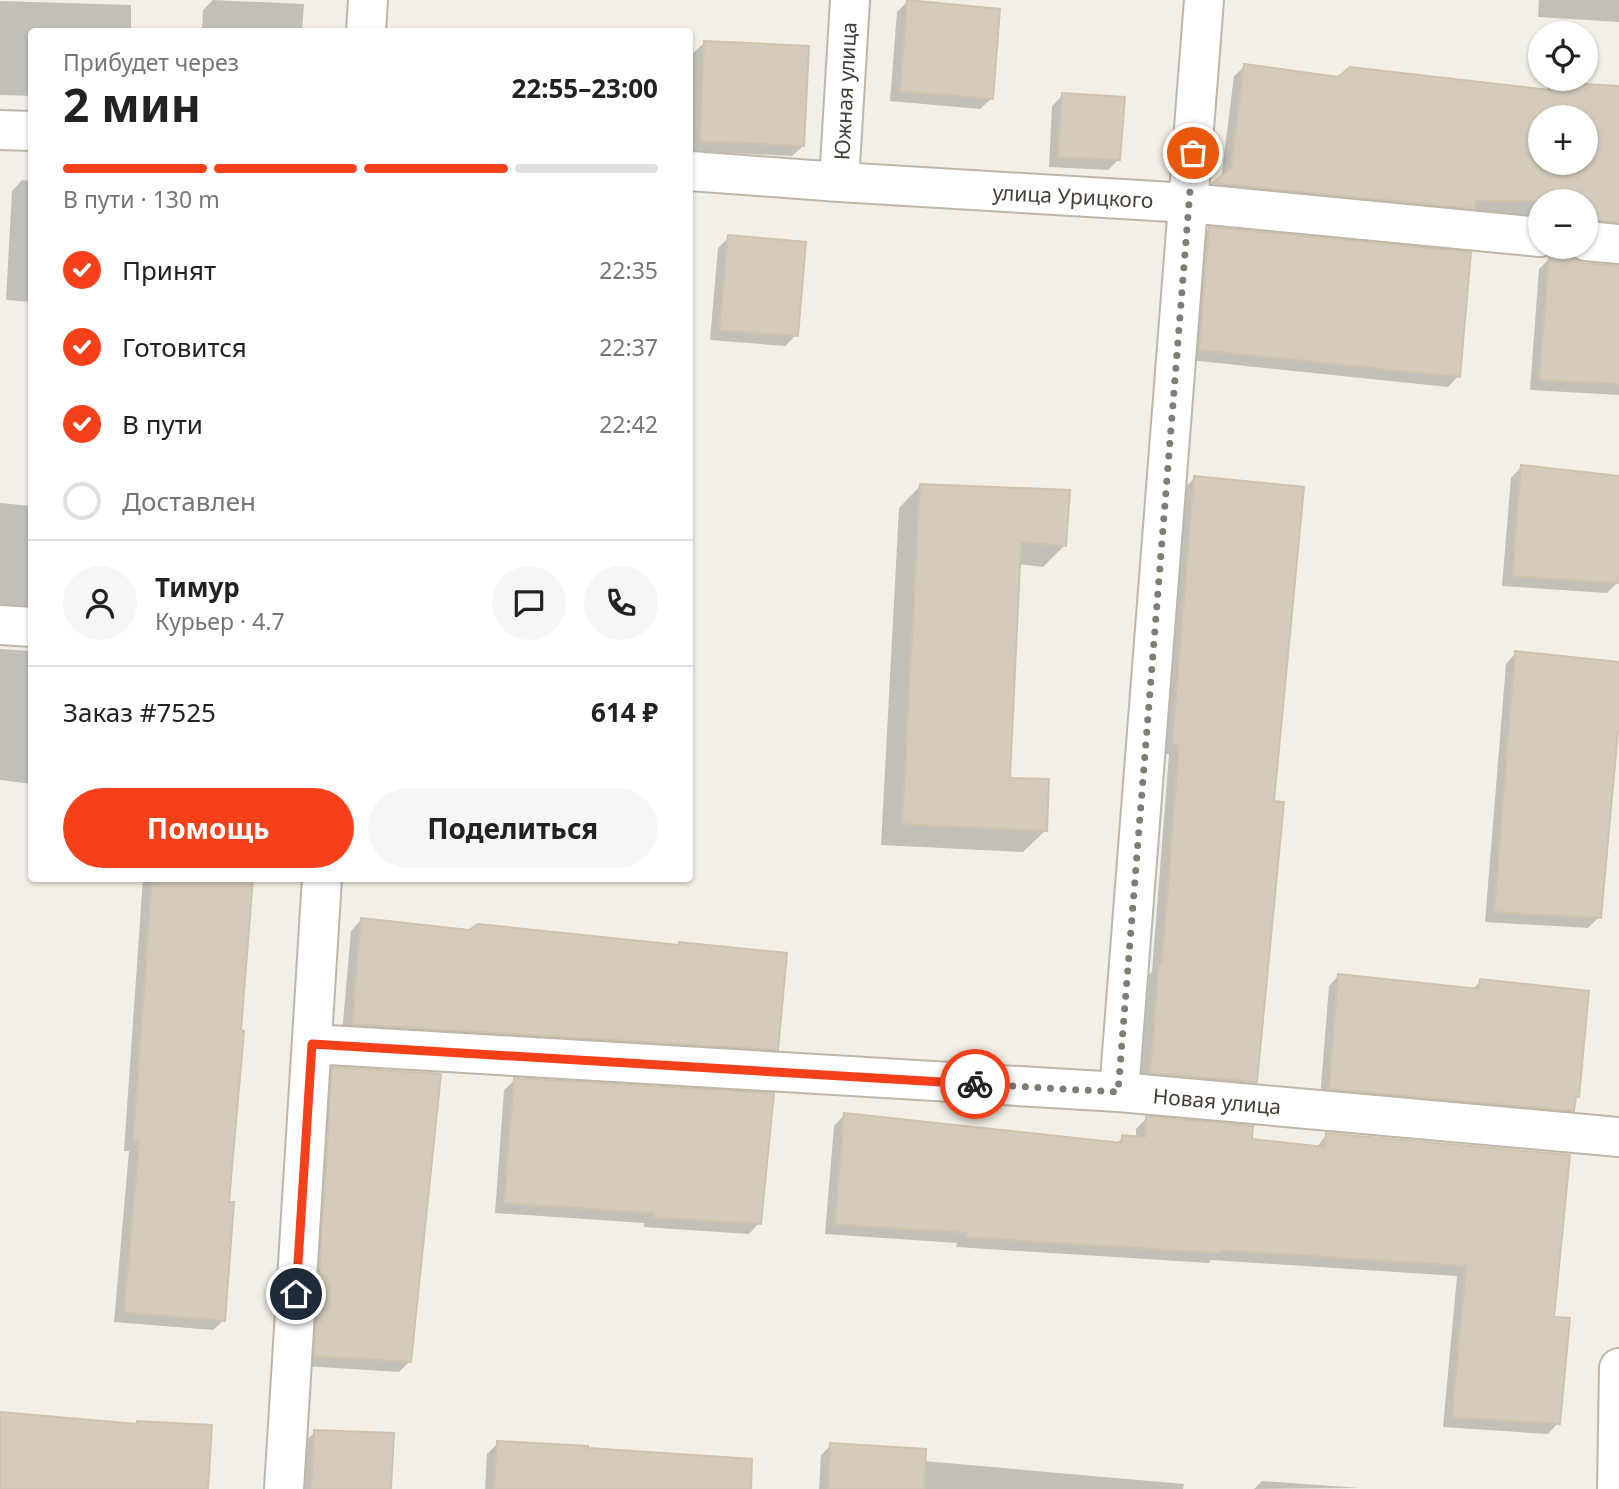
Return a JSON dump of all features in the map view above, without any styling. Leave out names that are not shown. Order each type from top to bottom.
[{"type":"street","points":[[366,28],[368,0]]},
{"type":"street","name":"Южная улица","points":[[839,182],[850,0]]},
{"type":"street","points":[[1118,1092],[1203,0]]},
{"type":"street","points":[[0,130],[28,131]]},
{"type":"street","name":"улица Урицкого","points":[[693,171],[1189,203],[1528,236]]},
{"type":"street","points":[[1598,242],[1619,244]]},
{"type":"street","points":[[0,625],[28,627]]},
{"type":"street","points":[[284,1489],[322,882]]},
{"type":"street","name":"Новая улица","points":[[312,1044],[1118,1092],[1619,1137]]},
{"type":"street","points":[[1617,1489],[1619,1368]]},
{"type":"building","points":[[907,0],[1000,9],[993,99],[900,91]]},
{"type":"building","points":[[704,41],[809,46],[804,146],[700,141]]},
{"type":"building","points":[[1244,64],[1338,77],[1350,67],[1528,87],[1528,91],[1598,91],[1598,85],[1619,86],[1619,222],[1598,221],[1598,189],[1528,189],[1528,201],[1476,201],[1475,209],[1213,183],[1231,168]]},
{"type":"building","points":[[1062,93],[1125,97],[1120,160],[1058,157]]},
{"type":"building","points":[[1209,227],[1471,252],[1460,377],[1199,350]]},
{"type":"building","points":[[728,235],[806,242],[798,336],[719,330]]},
{"type":"building","points":[[1549,259],[1575,259],[1583,263],[1619,266],[1619,384],[1539,380]]},
{"type":"building","points":[[1521,465],[1619,476],[1619,583],[1512,576]]},
{"type":"building","points":[[1194,476],[1304,487],[1274,801],[1284,802],[1257,1082],[1150,1073],[1159,963],[1162,963],[1179,744],[1172,744]]},
{"type":"building","points":[[920,484],[1070,490],[1066,546],[1021,542],[1010,778],[1049,779],[1047,831],[902,824]]},
{"type":"building","points":[[1515,651],[1619,662],[1619,720],[1601,918],[1494,912]]},
{"type":"building","points":[[152,882],[253,882],[241,1030],[244,1031],[229,1202],[234,1202],[225,1321],[124,1312],[139,1141],[133,1141]]},
{"type":"building","points":[[361,918],[469,930],[478,924],[679,945],[679,942],[787,953],[778,1050],[352,1024]]},
{"type":"building","points":[[1338,974],[1479,989],[1480,979],[1589,991],[1579,1097],[1576,1097],[1574,1111],[1329,1089]]},
{"type":"building","points":[[332,1067],[441,1074],[411,1362],[314,1356]]},
{"type":"building","points":[[514,1078],[774,1093],[761,1224],[653,1217],[654,1213],[504,1203]]},
{"type":"building","points":[[844,1113],[1122,1143],[1122,1135],[1145,1137],[1146,1116],[1253,1126],[1252,1139],[1325,1147],[1326,1133],[1570,1155],[1554,1317],[1570,1318],[1560,1424],[1452,1417],[1466,1266],[966,1237],[966,1233],[835,1224]]},
{"type":"building","points":[[0,1412],[137,1424],[137,1421],[212,1425],[208,1489],[0,1489]]},
{"type":"building","points":[[314,1430],[394,1433],[391,1489],[311,1489]]},
{"type":"building","points":[[497,1441],[752,1459],[751,1489],[494,1489]]},
{"type":"building","points":[[830,1443],[926,1449],[924,1489],[828,1489]]},
{"type":"way so far","points":[[975,1084],[1118,1092],[1193,153]]},
{"type":"route","points":[[296,1294],[312,1044],[975,1084]]}]
